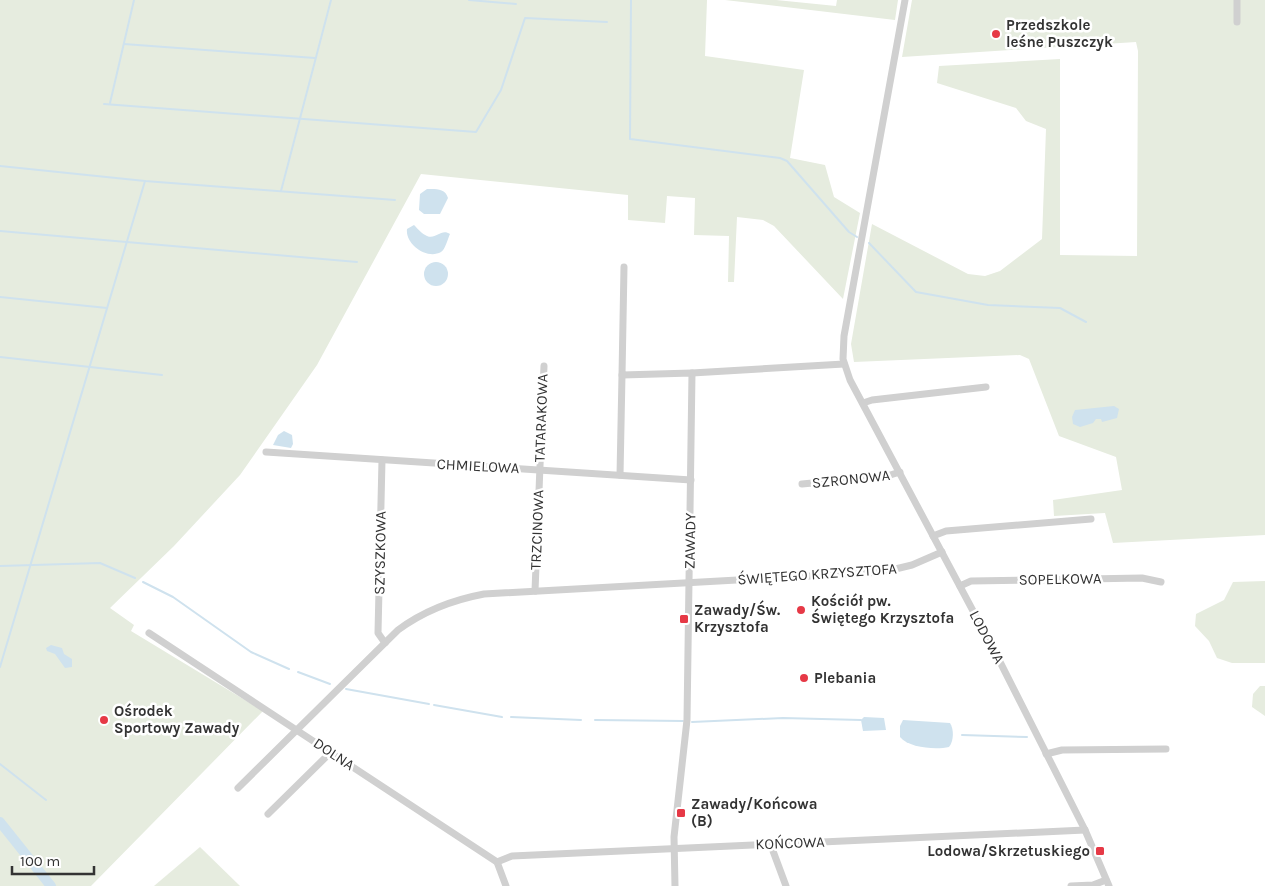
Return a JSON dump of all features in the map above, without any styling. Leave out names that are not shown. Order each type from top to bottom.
[{"type":"street","points":[[622,375],[844,364],[844,336],[905,0]]},
{"type":"street","points":[[1237,0],[1237,22]]},
{"type":"street","points":[[620,475],[624,267]]},
{"type":"street","name":"LODOWA","points":[[844,364],[850,380],[960,586],[1046,754],[1108,883]]},
{"type":"street","name":"TATARAKOWA","points":[[539,470],[544,366]]},
{"type":"street","name":"ZAWADY","points":[[675,886],[674,848],[686,735],[692,373]]},
{"type":"street","points":[[863,403],[872,400],[986,387]]},
{"type":"street","name":"CHMIELOWA","points":[[266,452],[691,480]]},
{"type":"street","name":"SZYSZKOWA","points":[[382,460],[378,633],[385,643]]},
{"type":"street","name":"TRZCINOWA","points":[[535,591],[539,470]]},
{"type":"street","name":"SZRONOWA","points":[[802,484],[887,476],[900,472]]},
{"type":"street","points":[[933,536],[946,531],[1091,519]]},
{"type":"street","name":"ŚWIĘTEGO KRZYSZTOFA","points":[[238,788],[385,643],[410,621],[446,603],[484,594],[883,572],[912,565],[942,552]]},
{"type":"street","name":"SOPELKOWA","points":[[960,586],[971,581],[1107,578],[1142,578],[1162,582]]},
{"type":"street","name":"DOLNA","points":[[149,633],[298,729],[497,862]]},
{"type":"street","points":[[1046,754],[1062,750],[1166,749]]},
{"type":"street","points":[[268,814],[331,752]]},
{"type":"street","name":"KOŃCOWA","points":[[497,862],[512,856],[1084,830]]},
{"type":"street","points":[[773,844],[786,886]]},
{"type":"street","points":[[497,862],[506,886]]},
{"type":"street","points":[[1071,886],[1108,883]]},
{"type":"shaded area","points":[[0,0],[707,0],[705,56],[804,70],[790,158],[825,165],[834,197],[860,213],[843,299],[774,226],[763,220],[737,217],[734,282],[728,282],[729,236],[694,235],[695,198],[667,196],[665,223],[628,220],[628,195],[421,174],[317,365],[240,475],[174,546],[110,608],[134,625],[131,631],[263,711],[91,886],[0,886]]},
{"type":"shaded area","points":[[725,0],[776,0],[836,6],[837,0],[898,0],[895,20]]},
{"type":"shaded area","points":[[912,0],[1265,0],[1265,535],[1113,543],[1105,513],[1054,516],[1053,500],[1122,490],[1116,457],[1059,436],[1029,359],[1020,355],[854,362],[851,344],[872,224],[968,274],[985,276],[1000,271],[1042,239],[1046,129],[1026,121],[1016,108],[937,83],[939,66],[1060,59],[1060,255],[1137,256],[1138,51],[1136,42],[902,57]]},
{"type":"shaded area","points":[[1265,581],[1265,663],[1232,663],[1217,658],[1209,641],[1195,626],[1196,614],[1224,600],[1233,582]]},
{"type":"shaded area","points":[[1260,686],[1265,686],[1265,716],[1252,707],[1253,694]]},
{"type":"shaded area","points":[[200,847],[240,886],[154,886]]},
{"type":"water","points":[[427,189],[440,190],[447,195],[448,198],[440,214],[424,214],[419,210],[420,194]]},
{"type":"water","points":[[414,225],[423,234],[430,237],[444,232],[450,234],[442,251],[430,254],[413,245],[407,235],[407,229]]},
{"type":"water","points":[[436,262],[445,265],[448,274],[445,283],[436,286],[427,283],[424,274],[427,265]]},
{"type":"water","points":[[1114,406],[1119,409],[1117,418],[1102,422],[1101,419],[1096,419],[1093,423],[1080,427],[1073,424],[1072,417],[1075,410]]},
{"type":"water","points":[[284,431],[292,435],[293,444],[291,448],[273,445],[278,435]]},
{"type":"water","points":[[51,645],[62,648],[64,654],[72,659],[72,667],[65,668],[55,654],[47,651],[46,648]]},
{"type":"water","points":[[864,717],[884,718],[886,730],[863,731],[861,720]]},
{"type":"water","points":[[903,720],[950,723],[953,735],[952,742],[949,747],[937,748],[910,744],[900,737],[900,726]]},
{"type":"waterway","points":[[110,103],[134,0]]},
{"type":"waterway","points":[[281,191],[331,0]]},
{"type":"waterway","points":[[469,0],[516,4]]},
{"type":"waterway","points":[[631,0],[630,139],[780,158],[787,161],[849,232],[857,237]]},
{"type":"waterway","points":[[104,104],[476,132],[501,90],[525,18],[607,22]]},
{"type":"waterway","points":[[124,44],[315,58]]},
{"type":"waterway","points":[[0,166],[145,181],[395,200]]},
{"type":"waterway","points":[[0,667],[145,181]]},
{"type":"waterway","points":[[0,231],[357,262]]},
{"type":"waterway","points":[[869,243],[916,292],[988,305],[1060,308],[1086,322]]},
{"type":"waterway","points":[[0,297],[107,308]]},
{"type":"waterway","points":[[0,357],[162,375]]},
{"type":"waterway","points":[[0,566],[100,563],[135,578]]},
{"type":"waterway","points":[[143,582],[173,597],[251,652],[289,669]]},
{"type":"waterway","points":[[298,672],[330,684]]},
{"type":"waterway","points":[[346,689],[429,704]]},
{"type":"waterway","points":[[434,705],[502,717]]},
{"type":"waterway","points":[[511,717],[581,720]]},
{"type":"waterway","points":[[692,722],[783,718],[861,720]]},
{"type":"waterway","points":[[595,720],[683,721]]},
{"type":"waterway","points":[[962,735],[1027,737]]},
{"type":"waterway","points":[[0,764],[46,800]]},
{"type":"waterway","points":[[0,822],[51,886]]},
{"type":"place","name":"Przedszkole leśne Puszczyk","points":[[996,34]]},
{"type":"place","name":"Kościół pw. Świętego Krzysztofa","points":[[801,610]]},
{"type":"place","name":"Zawady/Św. Krzysztofa","points":[[684,619]]},
{"type":"place","name":"Plebania","points":[[804,678]]},
{"type":"place","name":"Ośrodek Sportowy Zawady","points":[[104,720]]},
{"type":"place","name":"Zawady/Końcowa (B)","points":[[681,813]]},
{"type":"place","name":"Lodowa/Skrzetuskiego","points":[[1100,851]]}]
